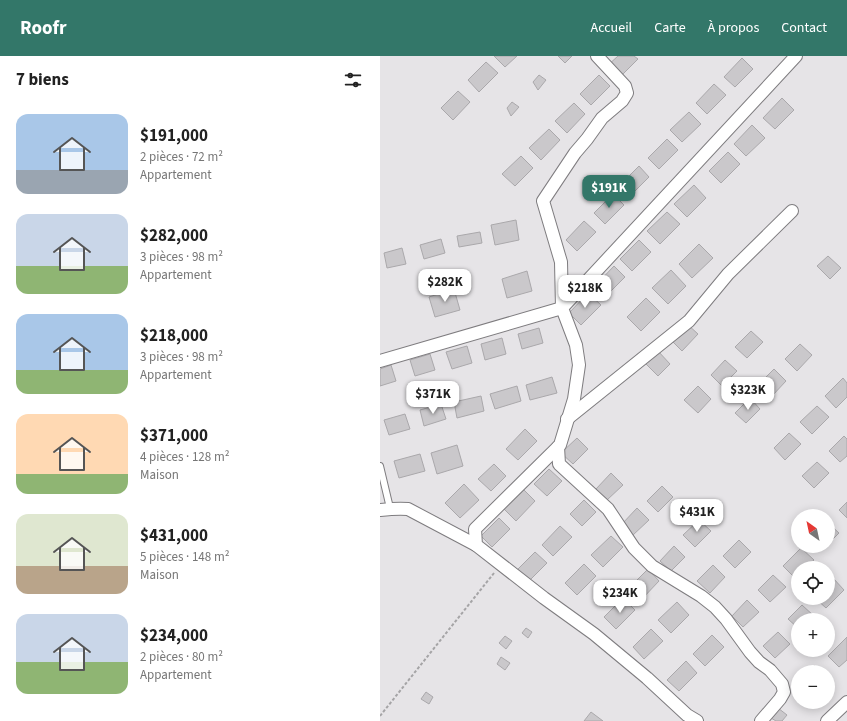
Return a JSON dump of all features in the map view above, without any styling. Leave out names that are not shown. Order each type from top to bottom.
[{"type":"street","points":[[476,544],[475,528],[560,445],[574,399],[578,365],[576,345],[562,308],[561,262],[543,201],[575,153],[602,118],[622,101],[627,93],[625,86],[597,56]]},
{"type":"street","points":[[380,361],[562,308],[796,56]]},
{"type":"street","points":[[567,419],[689,321],[728,274],[792,211]]},
{"type":"street","points":[[558,447],[559,464],[608,509],[634,548],[652,566],[701,596],[715,607],[726,619],[750,652],[759,662],[770,670],[782,684],[784,692],[780,699],[761,721]]},
{"type":"street","points":[[540,465],[559,464]]},
{"type":"street","points":[[385,509],[408,509],[476,544],[594,634],[647,678],[687,715],[697,721]]},
{"type":"street","points":[[827,721],[847,702]]},
{"type":"lane","points":[[380,466],[385,509]]},
{"type":"path","points":[[380,716],[501,564]]},
{"type":"building","points":[[494,56],[517,56],[505,67]]},
{"type":"building","points":[[558,56],[572,56],[565,63]]},
{"type":"building","points":[[618,56],[634,56],[638,59],[619,78],[607,66]]},
{"type":"building","points":[[742,58],[753,69],[735,87],[724,77]]},
{"type":"building","points":[[486,62],[498,73],[479,92],[468,80]]},
{"type":"building","points":[[539,75],[546,80],[538,90],[533,82]]},
{"type":"building","points":[[599,75],[610,86],[591,105],[580,94]]},
{"type":"building","points":[[714,84],[726,95],[707,114],[696,103]]},
{"type":"building","points":[[458,91],[470,102],[453,120],[441,108]]},
{"type":"building","points":[[782,98],[794,110],[775,129],[763,118]]},
{"type":"building","points":[[512,102],[519,107],[511,116],[507,108]]},
{"type":"building","points":[[574,103],[585,114],[567,133],[555,121]]},
{"type":"building","points":[[689,112],[701,124],[682,142],[670,130]]},
{"type":"building","points":[[752,125],[765,138],[746,156],[734,144]]},
{"type":"building","points":[[549,129],[560,140],[541,160],[529,148]]},
{"type":"building","points":[[667,139],[678,150],[659,169],[648,158]]},
{"type":"building","points":[[728,152],[740,164],[721,183],[709,171]]},
{"type":"building","points":[[521,156],[533,168],[515,186],[502,174]]},
{"type":"building","points":[[639,166],[649,177],[631,195],[620,185]]},
{"type":"building","points":[[694,185],[706,198],[687,217],[674,204]]},
{"type":"building","points":[[613,194],[624,205],[605,224],[594,213]]},
{"type":"building","points":[[667,212],[680,224],[660,244],[647,231]]},
{"type":"building","points":[[516,220],[519,240],[495,245],[491,225]]},
{"type":"building","points":[[584,221],[596,232],[577,251],[566,240]]},
{"type":"building","points":[[480,232],[482,243],[459,247],[457,236]]},
{"type":"building","points":[[441,239],[445,253],[424,259],[420,245]]},
{"type":"building","points":[[639,240],[651,252],[632,271],[620,259]]},
{"type":"building","points":[[699,244],[713,258],[692,278],[679,264]]},
{"type":"building","points":[[402,248],[406,264],[387,268],[384,253]]},
{"type":"building","points":[[828,256],[841,268],[830,279],[817,266]]},
{"type":"building","points":[[614,266],[625,277],[606,296],[595,286]]},
{"type":"building","points":[[671,270],[686,286],[668,304],[652,288]]},
{"type":"building","points":[[527,271],[532,291],[507,298],[502,279]]},
{"type":"building","points":[[454,289],[460,310],[435,317],[429,297]]},
{"type":"building","points":[[588,293],[601,305],[581,325],[569,313]]},
{"type":"building","points":[[646,298],[660,312],[641,331],[627,317]]},
{"type":"building","points":[[687,324],[698,334],[682,351],[671,340]]},
{"type":"building","points":[[539,328],[543,343],[522,349],[518,334]]},
{"type":"building","points":[[751,331],[763,342],[747,358],[735,347]]},
{"type":"building","points":[[502,338],[506,354],[485,360],[481,344]]},
{"type":"building","points":[[800,344],[812,355],[797,371],[785,359]]},
{"type":"building","points":[[467,346],[472,363],[452,369],[446,352]]},
{"type":"building","points":[[658,351],[670,364],[658,376],[646,364]]},
{"type":"building","points":[[430,354],[435,370],[415,376],[410,360]]},
{"type":"building","points":[[725,360],[737,371],[722,386],[711,375]]},
{"type":"building","points":[[391,365],[396,381],[380,386],[380,369]]},
{"type":"building","points":[[774,369],[786,381],[772,396],[759,384]]},
{"type":"building","points":[[552,377],[557,393],[530,400],[526,385]]},
{"type":"building","points":[[843,378],[847,383],[847,397],[836,408],[825,396]]},
{"type":"building","points":[[517,386],[521,401],[495,409],[490,394]]},
{"type":"building","points":[[698,386],[711,399],[698,413],[684,400]]},
{"type":"building","points":[[481,396],[484,411],[457,418],[454,402]]},
{"type":"building","points":[[750,398],[760,409],[746,423],[735,413]]},
{"type":"building","points":[[441,404],[446,419],[424,426],[420,410]]},
{"type":"building","points":[[817,406],[829,417],[812,434],[800,422]]},
{"type":"building","points":[[405,414],[410,429],[389,435],[384,420]]},
{"type":"building","points":[[525,429],[537,441],[518,460],[506,449]]},
{"type":"building","points":[[789,433],[801,444],[785,460],[774,448]]},
{"type":"building","points":[[844,436],[847,439],[847,456],[840,462],[829,451]]},
{"type":"building","points":[[577,438],[588,449],[573,464],[561,453]]},
{"type":"building","points":[[457,445],[463,466],[437,474],[431,453]]},
{"type":"building","points":[[420,454],[425,471],[399,478],[394,461]]},
{"type":"building","points":[[817,462],[829,473],[814,488],[802,476]]},
{"type":"building","points":[[494,464],[506,476],[491,491],[478,479]]},
{"type":"building","points":[[549,469],[562,481],[547,496],[534,484]]},
{"type":"building","points":[[611,473],[623,485],[607,500],[596,489]]},
{"type":"building","points":[[464,484],[479,500],[460,518],[445,503]]},
{"type":"building","points":[[662,486],[673,497],[658,512],[647,501]]},
{"type":"building","points":[[523,489],[535,501],[516,521],[504,509]]},
{"type":"building","points":[[584,500],[596,512],[582,526],[570,514]]},
{"type":"building","points":[[847,502],[847,518],[839,510]]},
{"type":"building","points":[[637,508],[649,520],[633,535],[622,524]]},
{"type":"building","points":[[499,518],[510,529],[492,547],[481,536]]},
{"type":"building","points":[[699,520],[711,531],[695,547],[683,535]]},
{"type":"building","points":[[560,526],[572,537],[553,556],[542,545]]},
{"type":"building","points":[[835,529],[839,533],[835,537]]},
{"type":"building","points":[[611,536],[623,547],[603,567],[591,555]]},
{"type":"building","points":[[739,540],[751,552],[735,568],[723,556]]},
{"type":"building","points":[[674,546],[685,557],[671,571],[660,561]]},
{"type":"building","points":[[535,552],[547,563],[528,582],[516,571]]},
{"type":"building","points":[[796,553],[806,553],[814,560],[791,561],[791,574],[783,566]]},
{"type":"building","points":[[584,564],[596,576],[577,595],[565,583]]},
{"type":"building","points":[[713,565],[725,577],[710,593],[697,581]]},
{"type":"building","points":[[648,569],[659,581],[641,600],[629,588]]},
{"type":"building","points":[[773,575],[786,587],[770,602],[758,590]]},
{"type":"building","points":[[835,580],[844,590],[835,599]]},
{"type":"building","points":[[623,598],[635,610],[616,629],[604,617]]},
{"type":"building","points":[[747,600],[759,612],[743,627],[732,616]]},
{"type":"building","points":[[677,602],[689,615],[671,633],[658,620]]},
{"type":"building","points":[[802,605],[811,613],[794,613]]},
{"type":"building","points":[[526,628],[532,632],[528,638],[522,633]]},
{"type":"building","points":[[651,629],[663,641],[644,659],[633,647]]},
{"type":"building","points":[[778,632],[790,644],[775,658],[763,646]]},
{"type":"building","points":[[712,635],[724,647],[705,666],[693,654]]},
{"type":"building","points":[[505,636],[512,641],[506,649],[499,643]]},
{"type":"building","points":[[847,637],[847,660],[839,667],[829,657],[835,657],[835,649]]},
{"type":"building","points":[[501,657],[510,663],[505,670],[497,664]]},
{"type":"building","points":[[686,661],[697,673],[679,691],[667,680]]},
{"type":"building","points":[[426,692],[433,697],[429,704],[421,699]]},
{"type":"building","points":[[778,708],[787,715],[782,721],[776,721],[771,718]]},
{"type":"building","points":[[591,712],[603,721],[584,721]]}]
